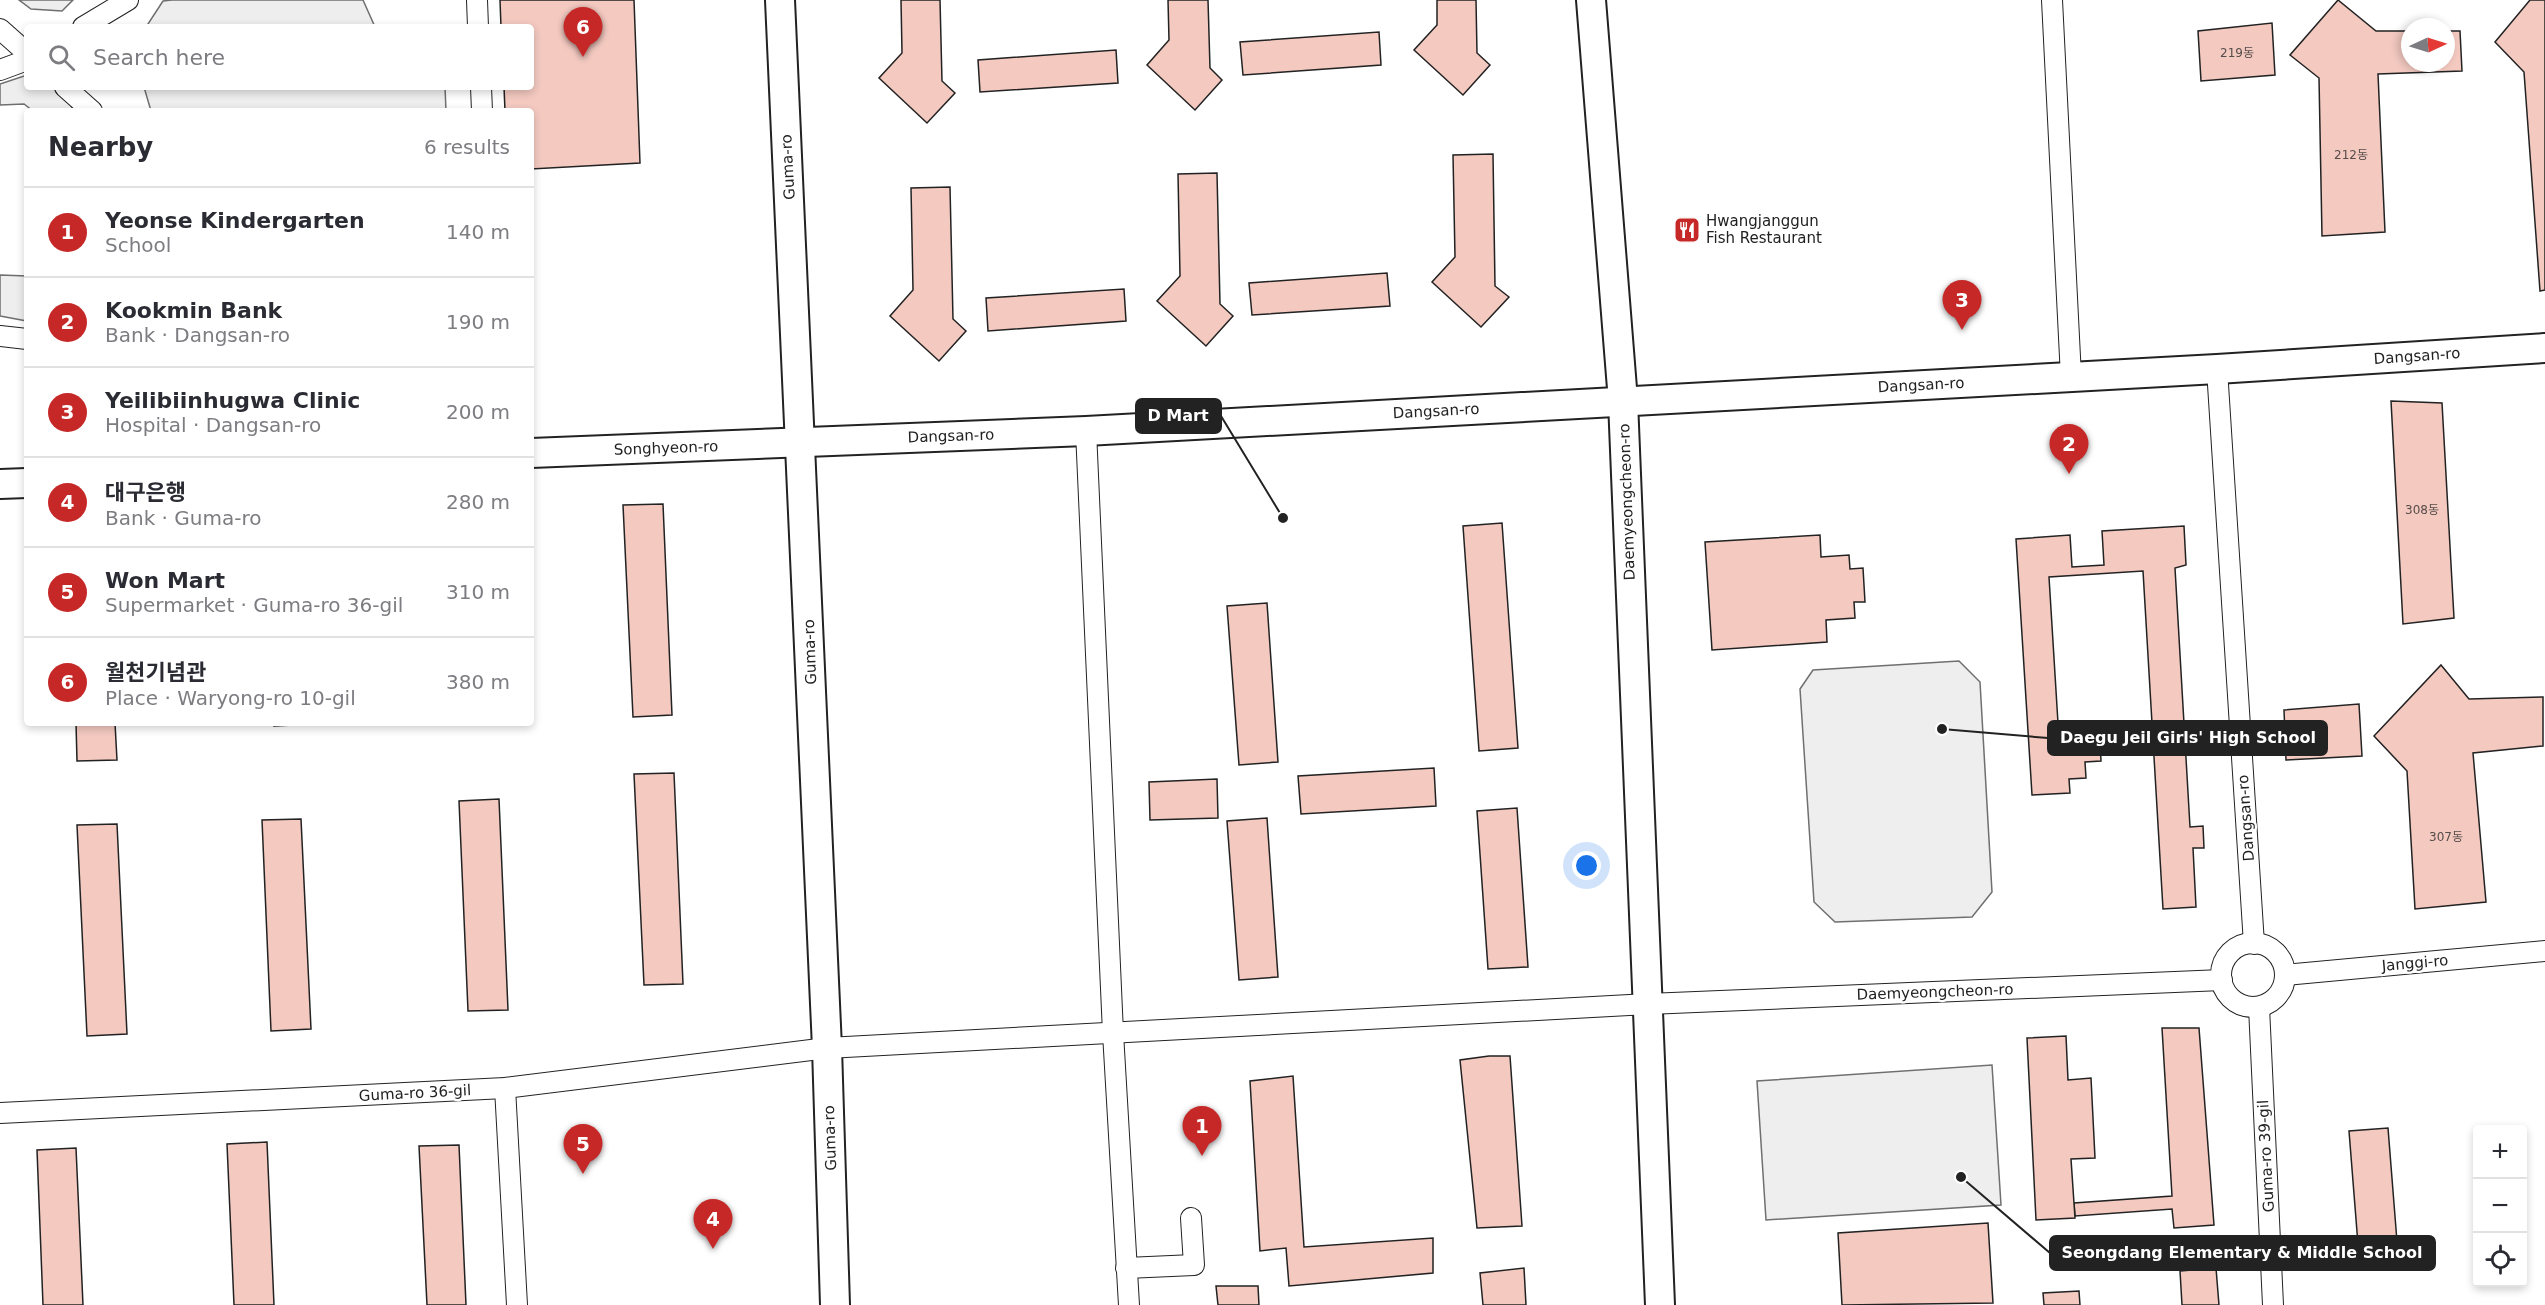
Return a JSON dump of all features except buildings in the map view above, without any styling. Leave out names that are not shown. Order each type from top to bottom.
[{"type":"main road","name":"Guma-ro","points":[[780,0],[827,1048],[835,1305]]},
{"type":"main road","name":"Daemyeongcheon-ro","points":[[1591,0],[1623,401],[1660,1305]]},
{"type":"main road","name":"Dangsan-ro","points":[[801,442],[1086,431],[2217,369],[2545,348]]},
{"type":"main road","name":"Songhyeon-ro","points":[[534,453],[801,442]]},
{"type":"main road","points":[[0,484],[24,483]]},
{"type":"street","points":[[88,24],[128,0]]},
{"type":"street","points":[[477,0],[478,24]]},
{"type":"street","points":[[2052,0],[2071,377]]},
{"type":"street","points":[[0,29],[24,50]]},
{"type":"street","points":[[0,70],[24,61]]},
{"type":"street","points":[[68,90],[89,108]]},
{"type":"street","points":[[481,90],[482,108]]},
{"type":"street","points":[[0,336],[24,339]]},
{"type":"street","name":"Dangsan-ro","points":[[2217,369],[2254,944]]},
{"type":"street","points":[[1086,431],[1113,1033],[1129,1305]]},
{"type":"street","points":[[2254,944],[2273,950],[2280,958],[2285,975],[2283,988],[2277,997],[2269,1004],[2259,1007],[2237,1003],[2229,996],[2222,980],[2227,957],[2234,950],[2254,944]]},
{"type":"street","name":"Janggi-ro","points":[[2285,975],[2545,951]]},
{"type":"street","name":"Daemyeongcheon-ro","points":[[1648,1004],[2222,980]]},
{"type":"street","name":"Guma-ro 36-gil","points":[[0,1113],[505,1088],[827,1048],[1648,1004]]},
{"type":"street","name":"Guma-ro 39-gil","points":[[2259,1007],[2273,1305]]},
{"type":"street","points":[[505,1088],[518,1305]]},
{"type":"street","points":[[1126,1268],[1194,1265],[1191,1218]]},
{"type":"shaded area","points":[[19,0],[73,0],[62,11],[31,9]]},
{"type":"shaded area","points":[[363,0],[374,24],[148,24],[163,1]]},
{"type":"shaded area","points":[[24,76],[24,90],[55,90],[65,97],[72,108],[29,108],[24,104],[0,105],[0,84]]},
{"type":"shaded area","points":[[145,90],[445,90],[446,108],[150,108]]},
{"type":"shaded area","points":[[0,275],[24,276],[24,320],[0,316]]},
{"type":"shaded area","points":[[1959,661],[1980,682],[1992,892],[1972,917],[1835,922],[1814,902],[1800,689],[1813,670]]},
{"type":"shaded area","points":[[1992,1065],[2001,1205],[1766,1220],[1757,1081]]},
{"type":"place","name":"월천기념관","points":[[583,57]]},
{"type":"place","name":"Hwangjanggun Fish Restaurant","points":[[1687,230]]},
{"type":"place","name":"Yeilibiinhugwa Clinic","points":[[1962,330]]},
{"type":"place","name":"Kookmin Bank","points":[[2069,474]]},
{"type":"place","name":"D Mart","points":[[1283,518]]},
{"type":"place","name":"Daegu Jeil Girls' High School","points":[[1942,729]]},
{"type":"place","name":"Yeonse Kindergarten","points":[[1202,1156]]},
{"type":"place","name":"Won Mart","points":[[583,1174]]},
{"type":"place","name":"Seongdang Elementary & Middle School","points":[[1961,1177]]},
{"type":"place","name":"대구은행","points":[[713,1249]]}]
